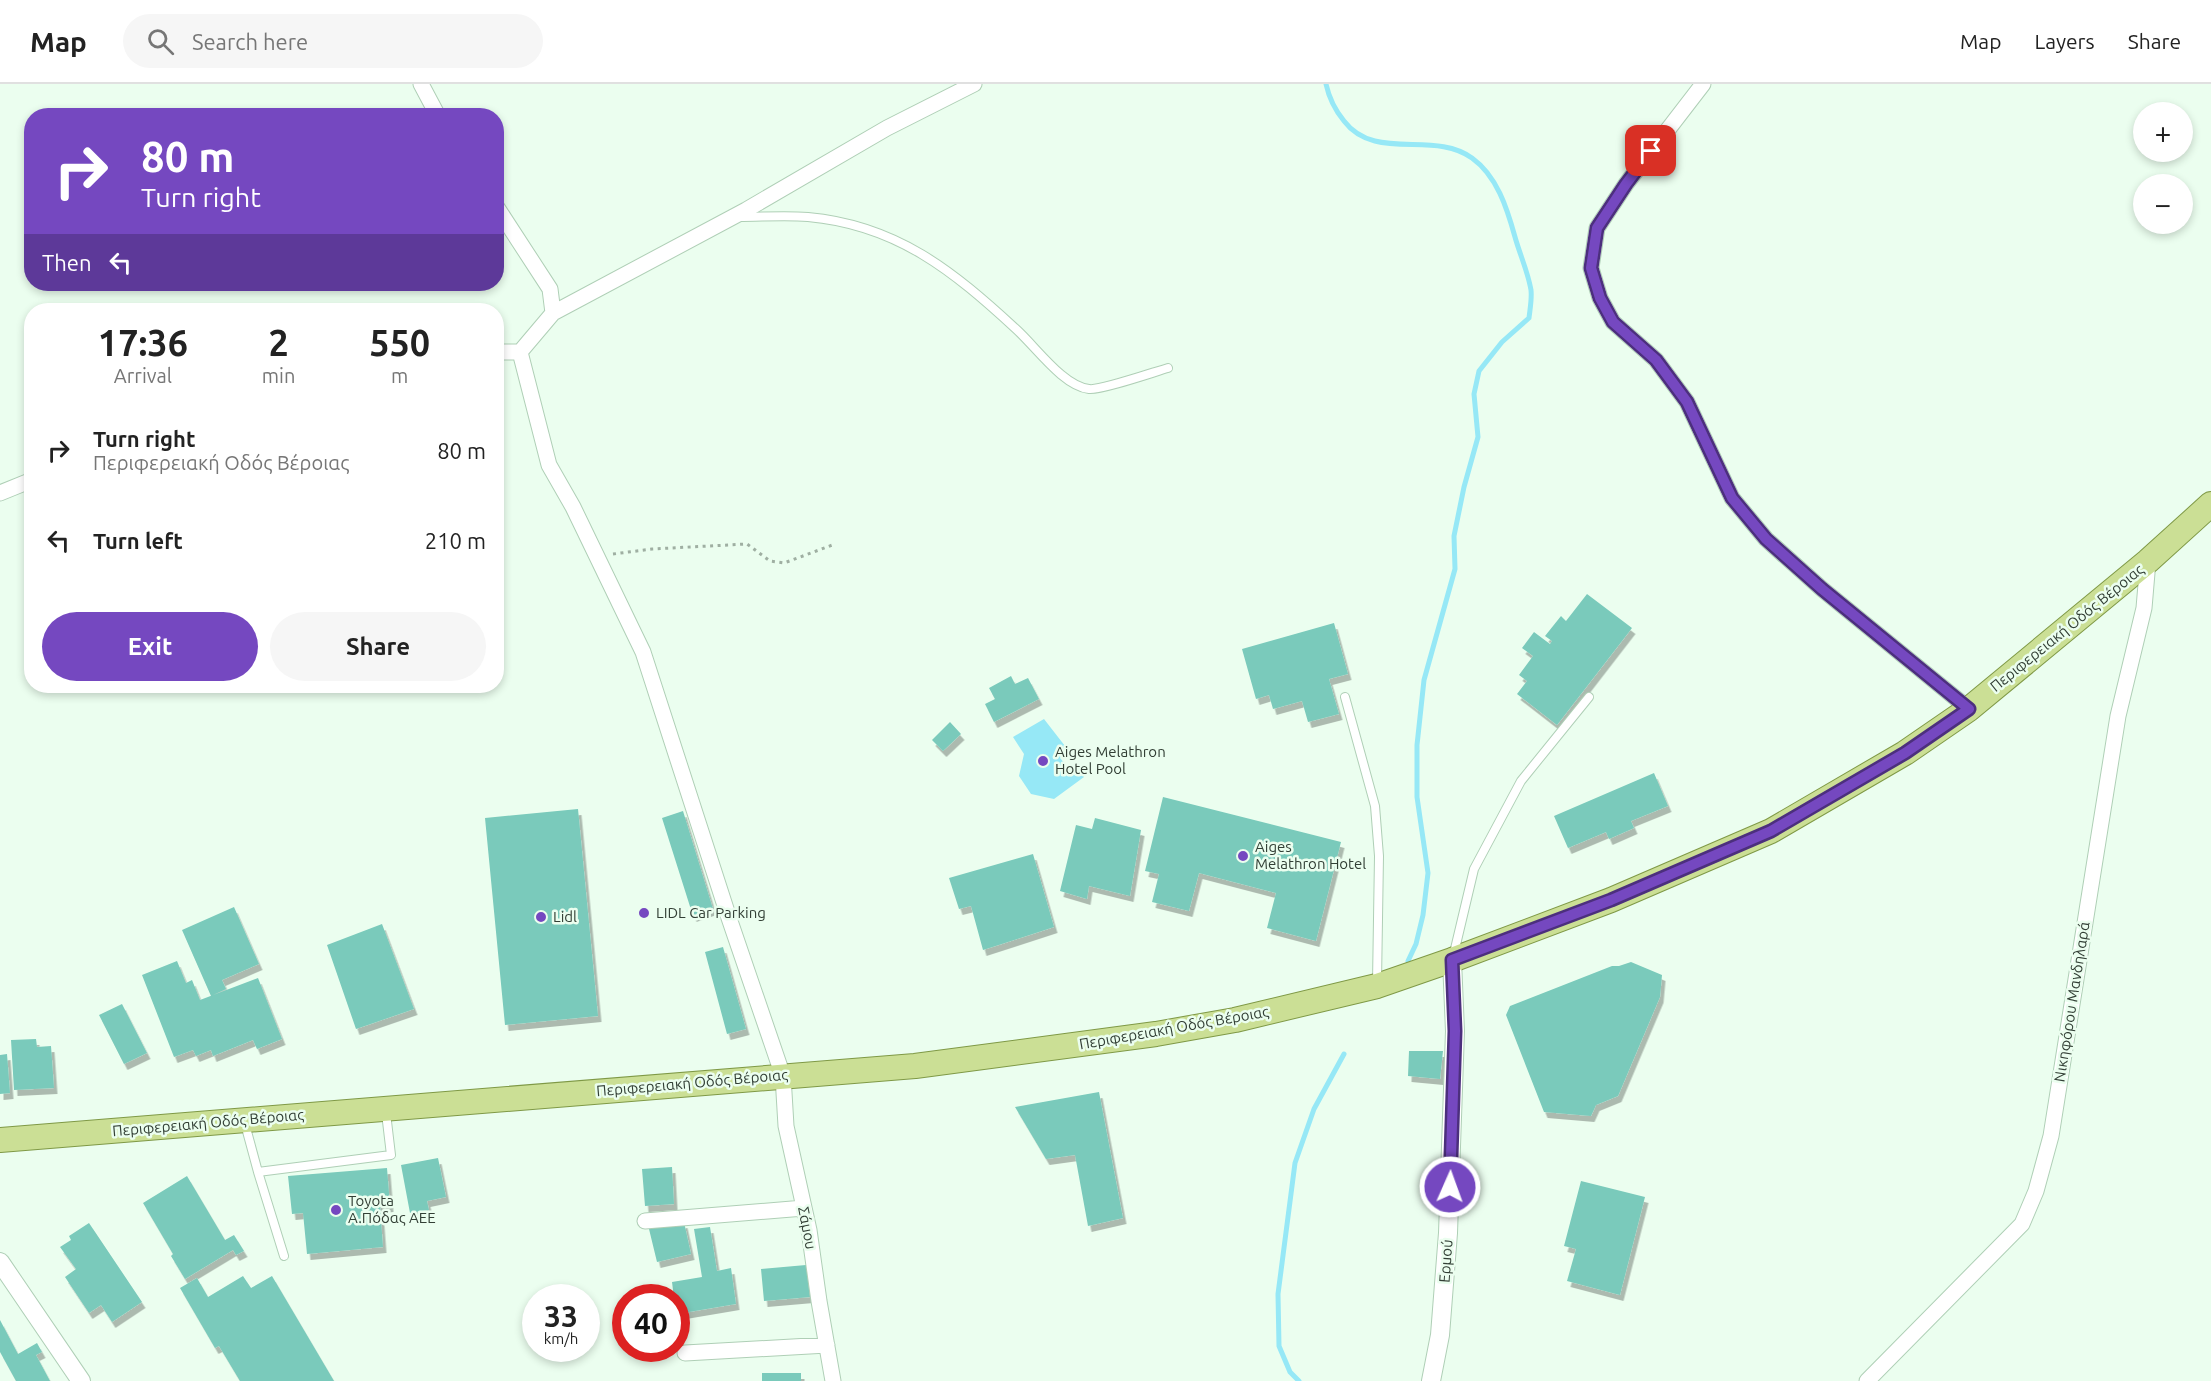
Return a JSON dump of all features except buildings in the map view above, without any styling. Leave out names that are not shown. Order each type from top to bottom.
[{"type":"main road","name":"Περιφερειακή Οδός Βέροιας","points":[[0,1140],[915,1066],[1156,1034],[1235,1020],[1377,986],[1611,900],[1771,831],[1905,753],[1969,709],[2148,561],[2210,506]]},
{"type":"street","points":[[421,84],[434,108]]},
{"type":"street","points":[[504,352],[520,352],[553,313],[732,217],[887,128],[974,84]]},
{"type":"street","points":[[1703,84],[1626,184],[1597,228],[1591,268],[1600,298],[1613,322],[1656,360],[1687,402],[1732,498],[1766,539],[1822,589],[1969,709]]},
{"type":"street","points":[[504,218],[550,289],[553,313]]},
{"type":"street","name":"Σάμου","points":[[520,352],[549,465],[643,652],[783,1076],[786,1125],[809,1230],[833,1381]]},
{"type":"street","points":[[0,493],[24,483]]},
{"type":"street","name":"Νικηφόρου Μανδηλαρά","points":[[1867,1381],[2022,1224],[2036,1191],[2051,1136],[2116,727],[2144,608],[2148,561]]},
{"type":"street","name":"Ερμού","points":[[1431,1381],[1440,1335],[1448,1233],[1455,1031],[1452,960]]},
{"type":"street","points":[[645,1221],[804,1208]]},
{"type":"street","points":[[0,1262],[81,1381]]},
{"type":"street","points":[[690,1353],[827,1345]]},
{"type":"lane","points":[[732,217],[808,217],[859,226],[901,241],[939,264],[1017,329],[1072,385],[1091,390],[1168,368]]},
{"type":"lane","points":[[1345,697],[1375,806],[1379,856],[1377,986]]},
{"type":"lane","points":[[1452,960],[1474,869],[1521,782],[1589,697]]},
{"type":"lane","points":[[258,1172],[391,1155],[385,1108]]},
{"type":"lane","points":[[244,1120],[284,1256]]},
{"type":"path","points":[[596,556],[652,549],[747,544],[770,561],[784,563],[836,544]]},
{"type":"water","name":"Aiges Melathron Hotel Pool","points":[[1044,719],[1065,746],[1060,758],[1067,766],[1078,765],[1084,777],[1054,799],[1031,794],[1019,776],[1024,754],[1013,737]]},
{"type":"waterway","points":[[1326,84],[1338,113],[1357,133],[1372,140],[1388,143],[1440,146],[1457,150],[1481,165],[1500,193],[1531,290],[1529,318],[1502,342],[1479,371],[1474,394],[1478,437],[1464,487],[1454,536],[1455,569],[1424,680],[1417,745],[1417,797],[1428,873],[1423,915],[1416,944],[1408,961]]},
{"type":"waterway","points":[[1299,1381],[1290,1372],[1279,1346],[1278,1294],[1295,1163],[1314,1109],[1344,1054]]},
{"type":"place","name":"Aiges Melathron Hotel Pool","points":[[1043,761]]},
{"type":"place","name":"Aiges Melathron Hotel","points":[[1243,856]]},
{"type":"place","name":"LIDL Car Parking","points":[[644,913]]},
{"type":"place","name":"Lidl","points":[[541,917]]},
{"type":"place","name":"Toyota Α.Πόδας ΑΕΕ","points":[[336,1210]]},
{"type":"route","points":[[1450,1187],[1455,1031],[1452,960],[1611,900],[1771,831],[1905,753],[1969,709],[1822,589],[1766,539],[1732,498],[1687,402],[1656,360],[1613,322],[1600,298],[1591,268],[1597,228],[1651,151]]}]
